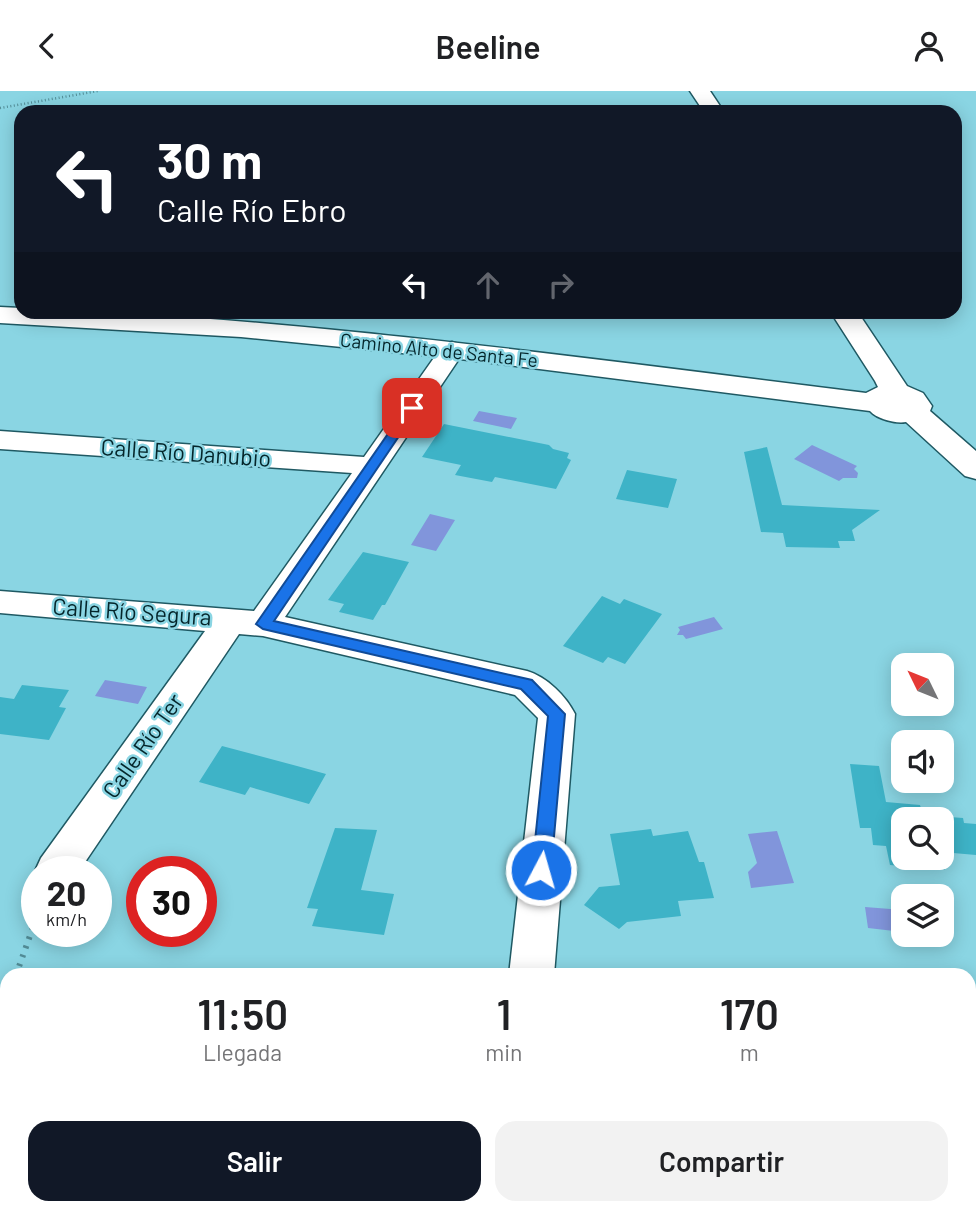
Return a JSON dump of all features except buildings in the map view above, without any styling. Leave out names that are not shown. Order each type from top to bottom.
[{"type":"street","name":"Camino Alto de Santa Fe","points":[[69,319],[241,329],[452,350],[895,402]]},
{"type":"street","points":[[848,319],[890,381],[895,402],[928,423],[976,469]]},
{"type":"street","name":"Calle Río Ter","points":[[68,856],[247,622],[372,465],[452,350]]},
{"type":"street","name":"Calle Río Danubio","points":[[0,440],[372,465]]},
{"type":"street","name":"Calle Río Segura","points":[[0,602],[247,622],[527,684],[557,714],[532,968]]},
{"type":"path","points":[[17,105],[98,91]]},
{"type":"path","points":[[18,968],[26,947]]},
{"type":"water","points":[[479,411],[517,418],[511,429],[473,421]]},
{"type":"water","points":[[812,445],[857,466],[854,469],[858,473],[857,478],[843,478],[839,481],[794,459]]},
{"type":"water","points":[[430,514],[455,520],[436,551],[411,545]]},
{"type":"water","points":[[714,617],[723,629],[686,639],[683,635],[677,635],[680,630],[678,627]]},
{"type":"water","points":[[105,680],[147,687],[138,704],[95,696]]},
{"type":"water","points":[[777,831],[794,883],[751,888],[748,872],[757,863],[748,834]]},
{"type":"water","points":[[865,907],[891,909],[891,931],[868,928]]},
{"type":"route","points":[[412,408],[263,624],[527,684],[557,714],[541,870]]}]
